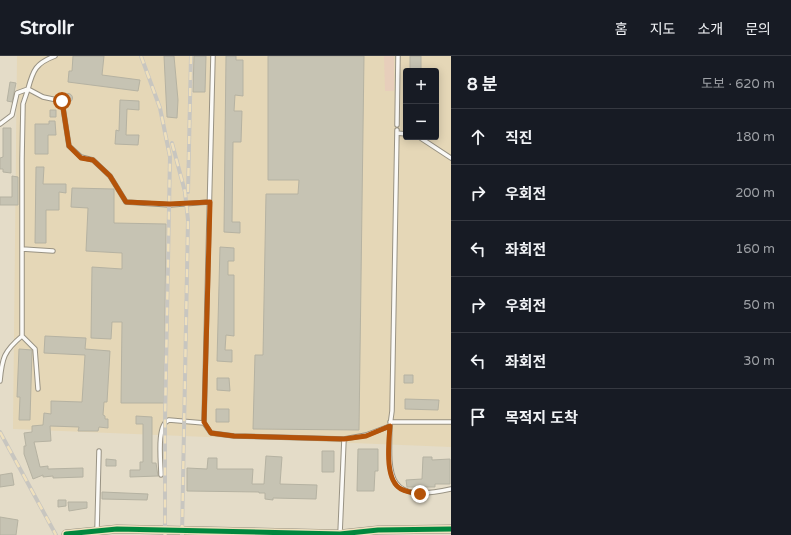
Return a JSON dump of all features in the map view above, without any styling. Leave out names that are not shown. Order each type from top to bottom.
[{"type":"street","points":[[65,535],[97,530],[340,534],[378,530],[451,529]]},
{"type":"lane","points":[[38,389],[35,349],[22,336],[23,104],[32,73],[42,61],[55,56]]},
{"type":"lane","points":[[213,56],[204,422],[211,433],[234,436],[344,439],[366,436],[390,424],[451,422]]},
{"type":"lane","points":[[397,125],[398,56]]},
{"type":"lane","points":[[0,124],[12,115],[17,94],[28,89]]},
{"type":"lane","points":[[28,89],[43,97],[62,101],[69,146],[81,158],[93,160],[110,176],[126,202],[170,204],[210,202]]},
{"type":"lane","points":[[403,133],[397,132],[392,411],[390,424],[389,463],[392,479],[400,489],[420,494],[451,489]]},
{"type":"lane","points":[[424,140],[451,158]]},
{"type":"lane","points":[[22,249],[53,251]]},
{"type":"lane","points":[[0,381],[1,362],[8,348],[22,336]]},
{"type":"lane","points":[[161,475],[160,428],[165,421],[204,422]]},
{"type":"lane","points":[[340,534],[344,439]]},
{"type":"lane","points":[[97,530],[99,451]]},
{"type":"shaded area","points":[[17,56],[451,56],[451,447],[13,429]]},
{"type":"shaded area","points":[[384,56],[394,56],[394,91],[385,91]]},
{"type":"building","points":[[73,56],[104,56],[102,75],[140,80],[138,91],[68,82],[69,71],[72,71]]},
{"type":"building","points":[[164,56],[174,56],[178,100],[177,118],[167,117]]},
{"type":"building","points":[[194,56],[206,56],[205,92],[193,92]]},
{"type":"building","points":[[226,56],[236,56],[236,60],[243,60],[243,96],[235,95],[234,111],[242,111],[241,142],[233,142],[232,222],[240,222],[240,233],[224,232]]},
{"type":"building","points":[[268,56],[364,56],[359,430],[253,429],[255,355],[263,355],[266,194],[298,194],[299,180],[268,180]]},
{"type":"building","points":[[410,56],[421,56],[421,68],[410,68]]},
{"type":"building","points":[[10,82],[16,83],[12,102],[7,101]]},
{"type":"building","points":[[66,94],[70,94],[72,98],[70,102],[66,102],[64,100],[64,96]]},
{"type":"building","points":[[120,100],[139,101],[139,110],[127,109],[126,135],[139,135],[138,145],[115,144],[116,130],[119,131]]},
{"type":"building","points":[[50,110],[56,110],[56,117],[50,117]]},
{"type":"building","points":[[49,121],[55,121],[56,135],[48,135],[48,154],[35,154],[35,124],[49,124]]},
{"type":"building","points":[[3,128],[11,128],[11,173],[3,172],[3,169],[0,169],[0,158],[3,157]]},
{"type":"building","points":[[36,167],[44,167],[43,184],[66,184],[66,193],[59,192],[59,210],[46,210],[46,243],[35,243]]},
{"type":"building","points":[[12,176],[18,177],[18,205],[0,205],[0,197],[12,197]]},
{"type":"building","points":[[72,188],[114,189],[114,223],[166,224],[164,403],[121,403],[122,322],[112,322],[111,339],[91,338],[92,267],[122,269],[122,253],[86,251],[88,208],[71,207]]},
{"type":"building","points":[[220,247],[234,248],[234,261],[228,261],[228,275],[234,275],[234,336],[226,335],[225,350],[232,350],[232,362],[217,361]]},
{"type":"building","points":[[45,336],[86,338],[85,349],[110,351],[107,402],[104,402],[103,415],[105,416],[105,419],[108,419],[108,428],[99,427],[98,431],[78,431],[79,427],[50,426],[51,441],[34,442],[40,467],[48,466],[48,469],[83,468],[83,477],[53,478],[53,476],[43,477],[43,475],[33,479],[24,454],[24,446],[26,446],[24,433],[32,432],[32,426],[43,425],[44,413],[51,414],[51,401],[82,402],[85,355],[44,353]]},
{"type":"building","points":[[19,349],[32,350],[30,420],[19,420],[20,397],[17,397]]},
{"type":"building","points":[[404,375],[413,375],[413,383],[404,383]]},
{"type":"building","points":[[217,378],[229,378],[230,391],[217,390]]},
{"type":"building","points":[[405,399],[439,400],[438,410],[405,409]]},
{"type":"building","points":[[216,409],[229,409],[229,422],[216,422]]},
{"type":"building","points":[[136,416],[152,417],[152,463],[156,463],[158,476],[130,477],[130,470],[140,470],[140,462],[143,462],[143,424],[136,424]]},
{"type":"building","points":[[358,449],[378,449],[378,471],[375,471],[374,491],[357,491]]},
{"type":"building","points":[[322,451],[334,451],[334,472],[322,472]]},
{"type":"building","points":[[266,456],[282,457],[280,484],[317,485],[316,499],[273,498],[273,500],[265,499],[265,493],[259,492],[187,491],[187,468],[207,469],[208,458],[217,458],[217,469],[253,469],[252,484],[264,484]]},
{"type":"building","points":[[423,457],[432,457],[432,460],[450,459],[450,484],[435,484],[435,487],[407,487],[406,480],[422,479]]},
{"type":"building","points":[[106,459],[116,460],[116,466],[106,466]]},
{"type":"building","points":[[12,473],[14,485],[0,487],[0,475]]},
{"type":"building","points":[[102,492],[148,494],[147,500],[102,499]]},
{"type":"building","points":[[58,500],[66,500],[66,506],[58,507]]},
{"type":"building","points":[[68,502],[87,502],[87,508],[69,511]]},
{"type":"building","points":[[0,517],[18,520],[16,535],[0,535]]},
{"type":"railway","points":[[141,56],[160,108],[170,157],[165,421],[165,535]]},
{"type":"railway","points":[[188,192],[191,56]]},
{"type":"railway","points":[[172,143],[185,192],[188,220],[182,535]]},
{"type":"railway","points":[[0,432],[56,535]]},
{"type":"cycle path","points":[[66,534],[117,529],[340,534],[378,530],[451,529]]},
{"type":"route","points":[[62,101],[69,146],[81,158],[93,160],[110,176],[126,202],[170,204],[210,202],[204,422],[211,433],[234,436],[282,436],[344,439],[366,436],[390,426],[389,463],[392,479],[400,489],[420,494]]}]
